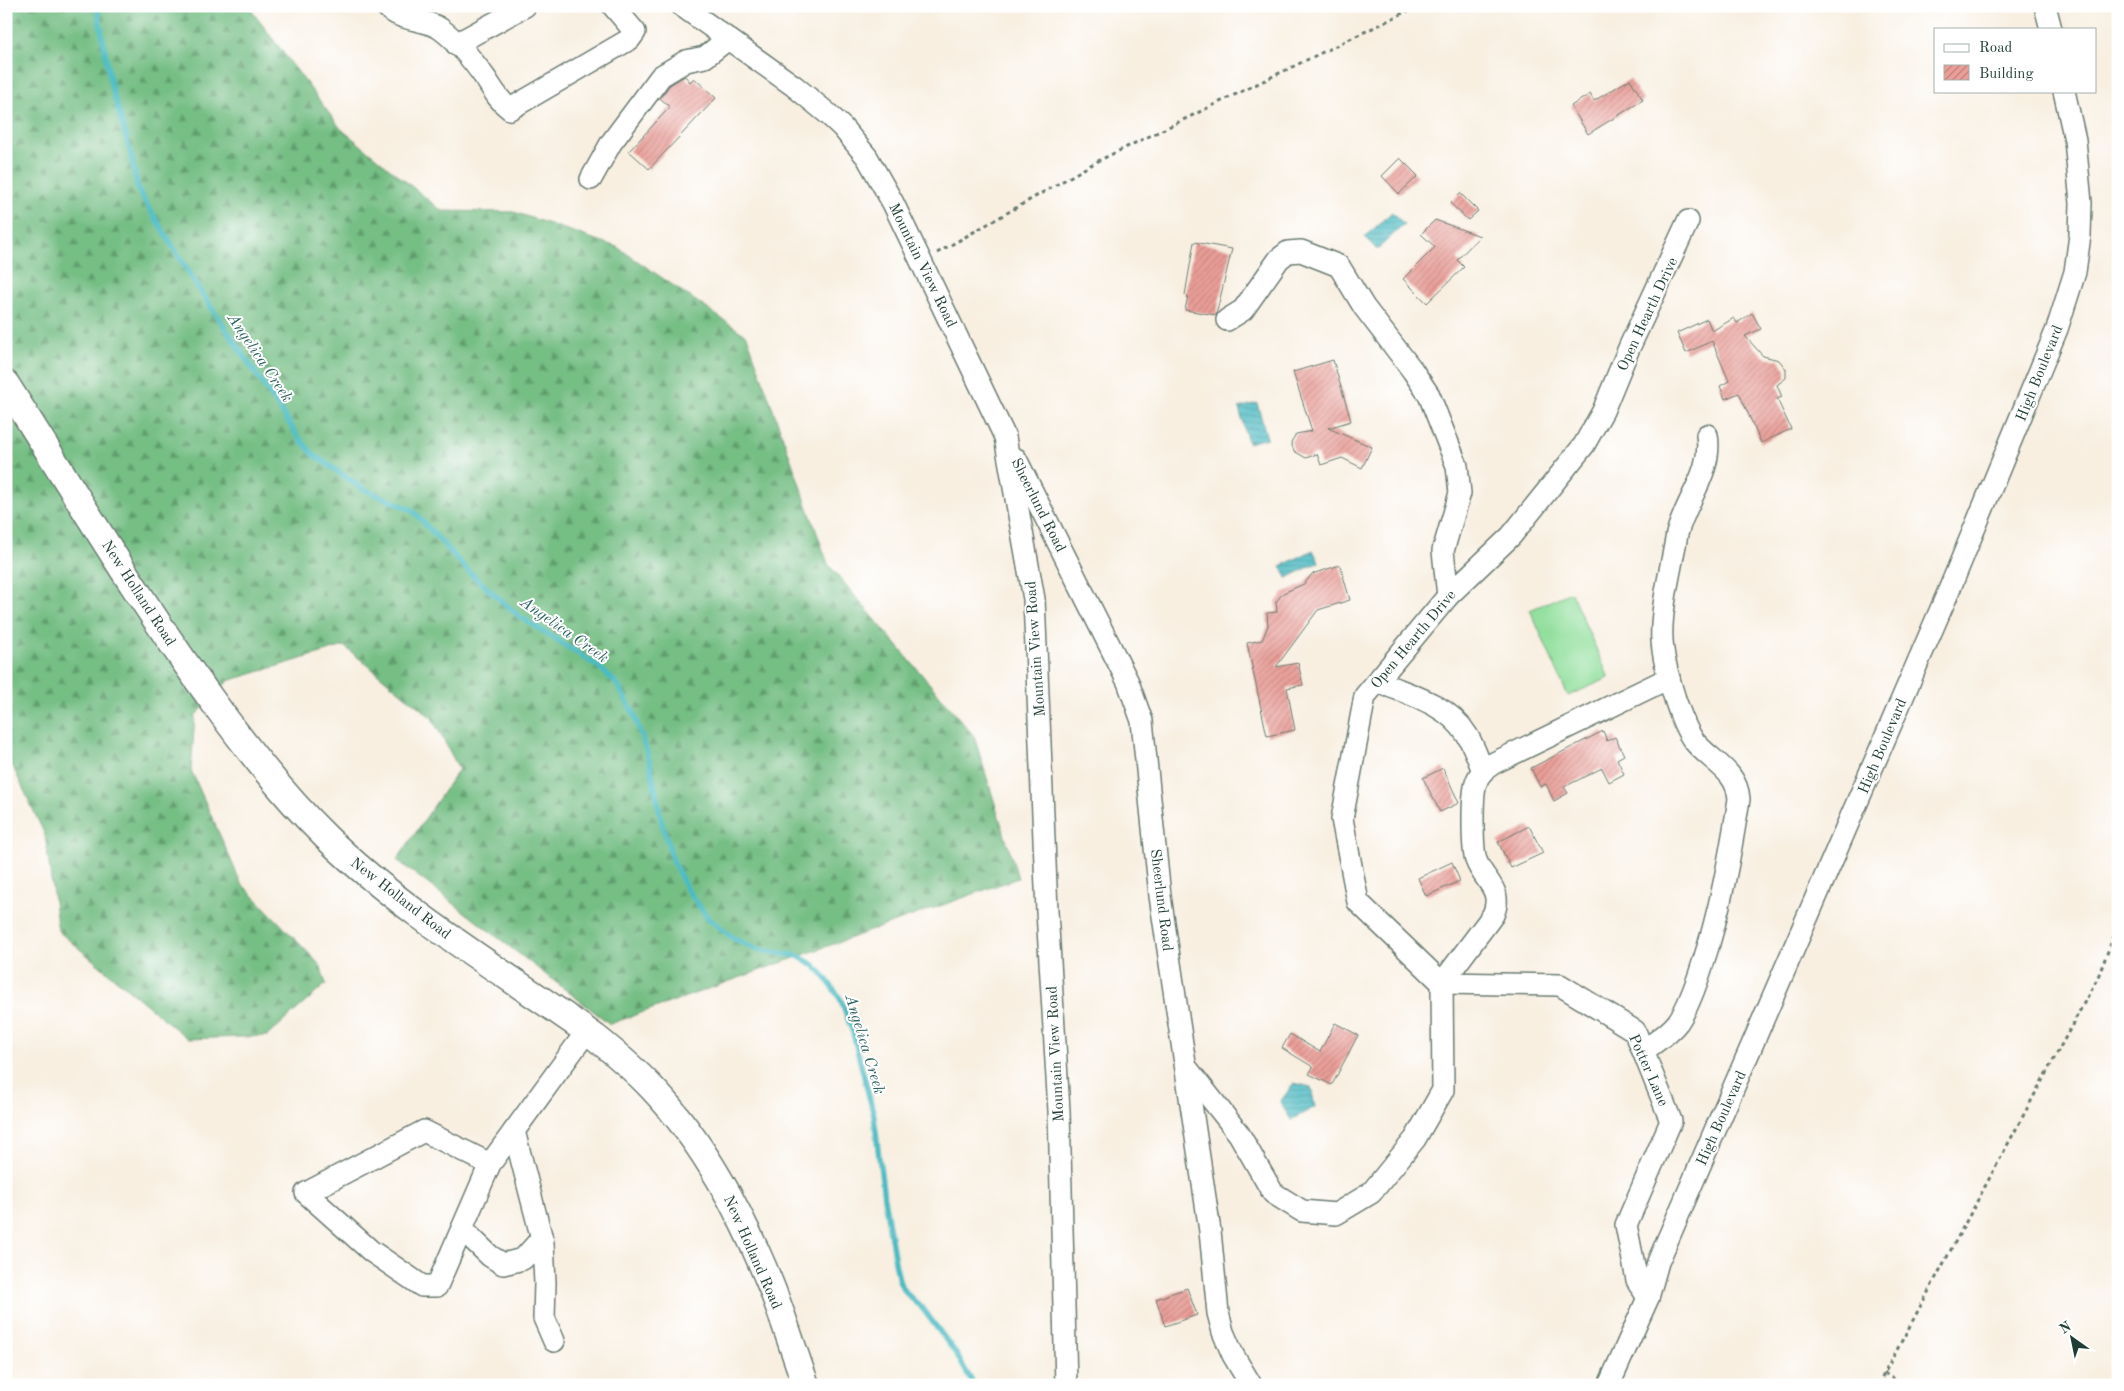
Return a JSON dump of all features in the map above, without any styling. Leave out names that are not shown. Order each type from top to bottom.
[{"type":"main road","name":"New Holland Road","points":[[6,384],[183,661],[268,773],[326,837],[370,876],[453,939],[587,1031],[624,1061],[668,1106],[700,1147],[725,1187],[740,1216],[770,1283],[806,1385]]},
{"type":"street","points":[[386,6],[389,10],[441,29],[484,77],[501,102],[510,109],[630,39],[635,32],[614,6]]},
{"type":"street","points":[[456,44],[525,6]]},
{"type":"street","name":"Mountain View Road","points":[[682,6],[827,112],[855,142],[876,171],[1005,437],[1034,599],[1059,1111],[1066,1385]]},
{"type":"street","points":[[2045,6],[2051,28]]},
{"type":"street","points":[[591,179],[611,143],[661,76],[686,60],[705,57],[728,39]]},
{"type":"street","name":"High Boulevard","points":[[1610,1385],[1648,1298],[1658,1262],[1943,604],[2057,329],[2075,272],[2080,219],[2075,140],[2064,92]]},
{"type":"street","name":"Open Hearth Drive","points":[[1442,984],[1358,902],[1342,820],[1365,696],[1448,596],[1511,536],[1584,445],[1603,412],[1629,348],[1688,221]]},
{"type":"street","points":[[1227,320],[1243,310],[1279,259],[1288,252],[1301,251],[1338,266],[1364,307],[1429,395],[1456,466],[1460,493],[1443,551],[1448,596]]},
{"type":"street","points":[[1643,1051],[1671,1030],[1678,1021],[1696,984],[1711,939],[1721,898],[1739,799],[1732,777],[1693,740],[1686,727],[1669,678],[1662,638],[1667,596],[1681,519],[1708,461],[1707,435]]},
{"type":"street","name":"Sheerlund Road","points":[[1005,437],[1128,682],[1142,721],[1160,896],[1210,1231],[1218,1313],[1223,1332],[1233,1355],[1251,1385]]},
{"type":"street","points":[[1186,1067],[1239,1134],[1273,1193],[1302,1212],[1336,1214],[1372,1193],[1415,1138],[1443,1090],[1442,984],[1493,915],[1497,905],[1497,896],[1476,860],[1473,838],[1475,784],[1483,771],[1494,763],[1669,678]]},
{"type":"street","points":[[1378,682],[1432,702],[1450,716],[1467,734],[1483,771]]},
{"type":"street","name":"Potter Lane","points":[[1442,984],[1560,985],[1635,1031],[1671,1122],[1626,1225],[1637,1280],[1648,1298]]},
{"type":"street","points":[[490,1164],[424,1130],[306,1194],[371,1251],[422,1286],[437,1286],[490,1164],[587,1031]]},
{"type":"street","points":[[514,1131],[542,1238],[545,1283],[544,1318],[554,1341]]},
{"type":"street","points":[[462,1228],[490,1256],[503,1264],[523,1259],[542,1238]]},
{"type":"path","points":[[921,262],[1096,162],[1418,6]]},
{"type":"path","points":[[1878,1385],[2098,977],[2118,925]]},
{"type":"path","points":[[1884,1373],[1904,1385]]},
{"type":"green space","points":[[6,6],[248,6],[341,129],[442,211],[514,212],[617,247],[747,336],[828,564],[974,736],[1018,878],[610,1024],[397,860],[459,769],[432,718],[344,646],[228,681],[195,716],[191,770],[241,883],[320,965],[326,984],[267,1036],[188,1039],[58,931],[45,835],[6,752]]},
{"type":"green space","points":[[1571,592],[1609,678],[1568,696],[1530,610]]},
{"type":"water","points":[[1392,212],[1404,224],[1377,250],[1365,237]]},
{"type":"water","points":[[1257,403],[1267,438],[1248,443],[1239,408]]},
{"type":"water","points":[[1313,550],[1319,562],[1287,578],[1281,566]]},
{"type":"water","points":[[1294,1083],[1311,1087],[1315,1107],[1291,1120],[1280,1102]]},
{"type":"building","points":[[685,76],[690,82],[694,78],[716,98],[649,169],[629,151],[670,107],[660,98],[670,85]]},
{"type":"building","points":[[1630,79],[1643,100],[1588,134],[1571,106],[1590,94],[1594,101]]},
{"type":"building","points":[[1400,158],[1418,176],[1399,194],[1382,176]]},
{"type":"building","points":[[1460,193],[1478,211],[1468,220],[1450,203]]},
{"type":"building","points":[[1435,220],[1480,236],[1457,260],[1464,267],[1427,303],[1403,279],[1435,247],[1421,234]]},
{"type":"building","points":[[1194,242],[1232,249],[1216,315],[1185,310],[1188,296],[1185,295]]},
{"type":"building","points":[[1752,313],[1761,329],[1745,336],[1763,356],[1779,360],[1786,369],[1786,378],[1777,385],[1782,397],[1777,399],[1791,429],[1761,443],[1739,393],[1725,399],[1720,386],[1729,381],[1712,341],[1686,353],[1677,333],[1707,319],[1712,331],[1734,318],[1737,323]]},
{"type":"building","points":[[1333,360],[1351,421],[1328,428],[1372,447],[1362,468],[1342,458],[1321,465],[1317,454],[1306,458],[1294,451],[1291,442],[1296,434],[1312,431],[1293,372]]},
{"type":"building","points":[[1340,565],[1350,600],[1318,610],[1276,667],[1298,663],[1303,685],[1287,688],[1295,730],[1267,736],[1247,643],[1262,640],[1268,626],[1267,613],[1277,612],[1276,602],[1283,593],[1304,584],[1312,574]]},
{"type":"building","points":[[1603,731],[1607,741],[1615,737],[1624,755],[1617,759],[1624,774],[1609,782],[1602,768],[1564,787],[1568,793],[1554,801],[1546,784],[1540,787],[1531,768]]},
{"type":"building","points":[[1443,768],[1459,803],[1440,812],[1423,778]]},
{"type":"building","points":[[1529,826],[1543,853],[1511,868],[1498,842]]},
{"type":"building","points":[[1452,862],[1460,881],[1426,896],[1418,878]]},
{"type":"building","points":[[1335,1023],[1358,1035],[1332,1085],[1309,1074],[1313,1067],[1282,1048],[1290,1034],[1320,1052]]},
{"type":"building","points":[[1187,1288],[1197,1315],[1165,1326],[1156,1299]]},
{"type":"waterway","name":"Angelica Creek","points":[[97,6],[111,85],[131,155],[138,190],[199,289],[299,438],[314,455],[363,489],[412,510],[470,573],[519,616],[599,667],[616,683],[634,714],[649,759],[661,819],[673,861],[686,888],[708,918],[733,938],[755,949],[798,956],[814,965],[841,1000],[853,1033],[874,1116],[884,1198],[900,1283],[907,1294],[923,1309],[955,1352],[974,1385]]}]
